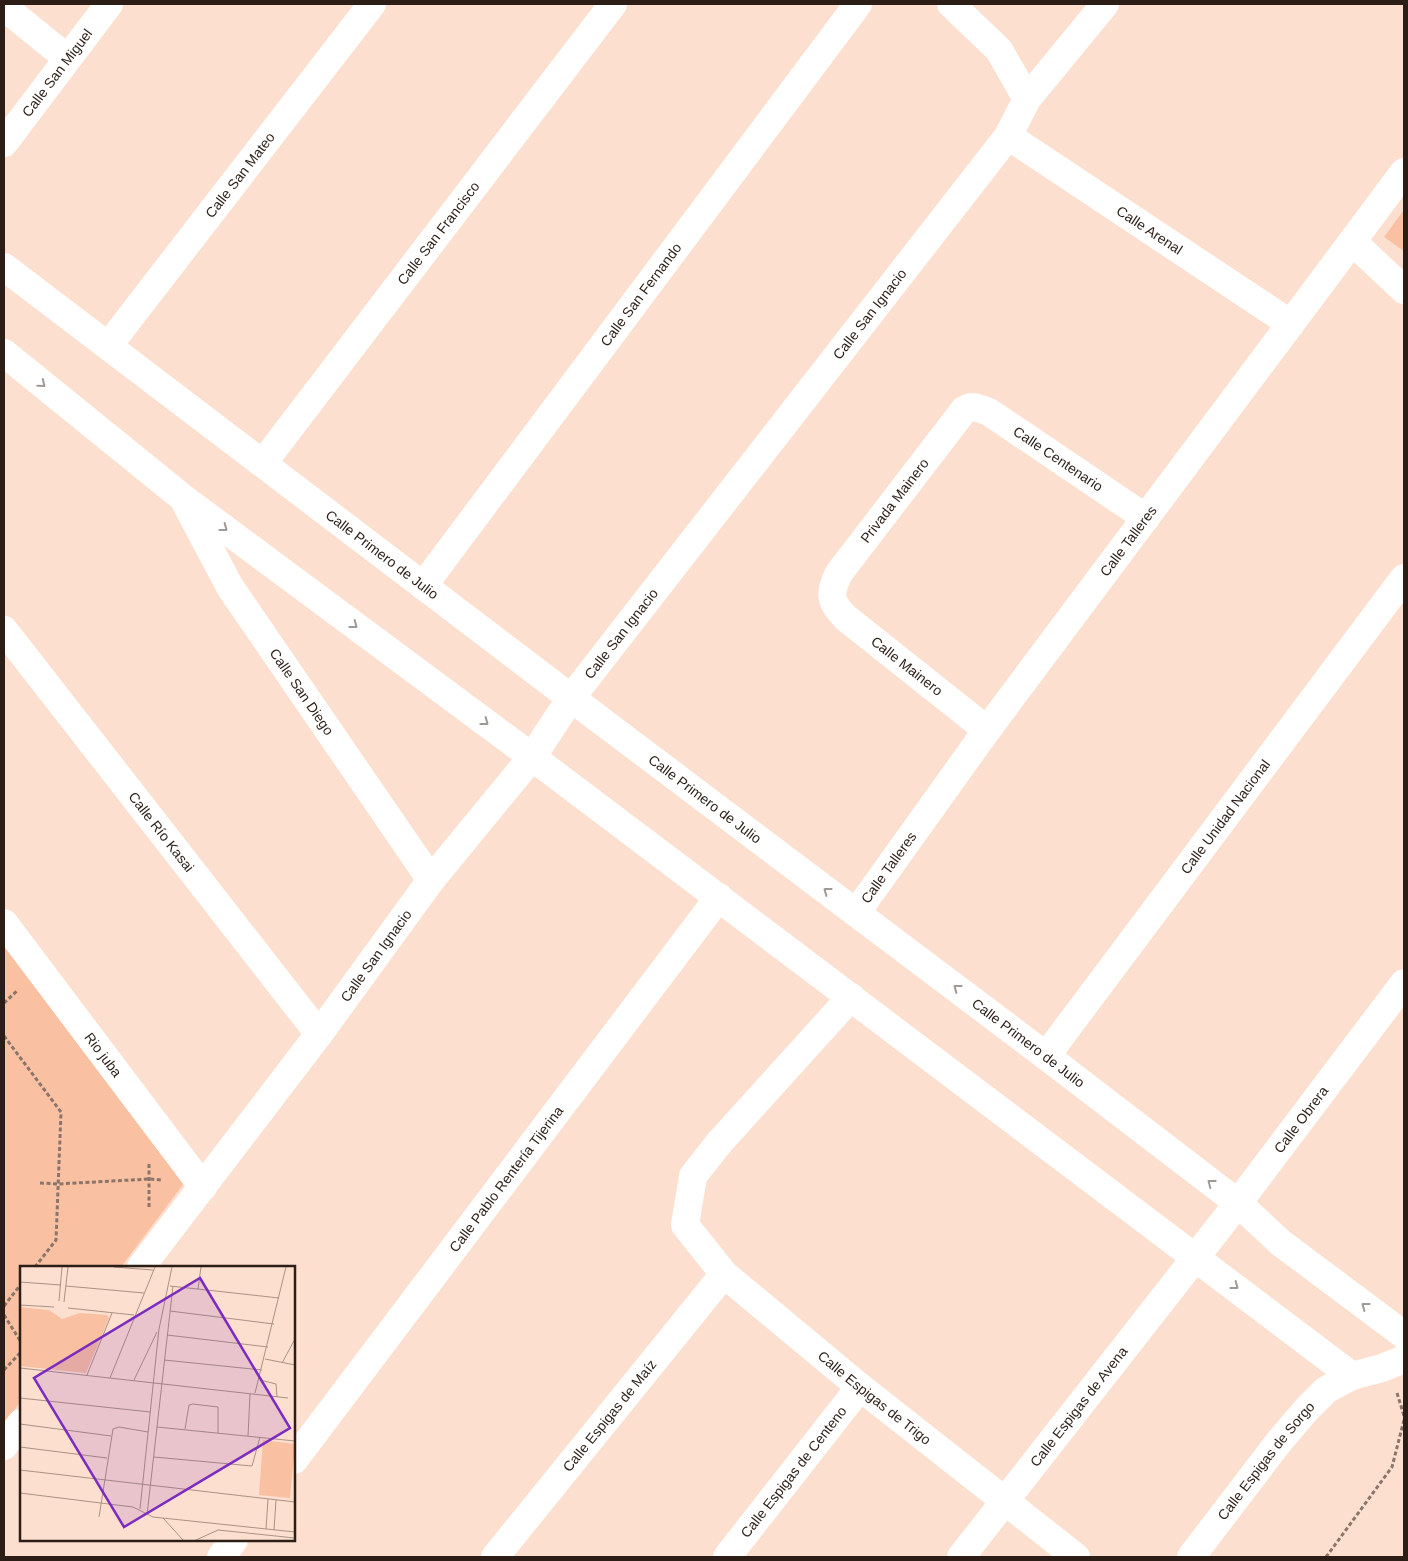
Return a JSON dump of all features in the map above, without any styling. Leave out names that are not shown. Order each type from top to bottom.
[{"type":"street","name":"Calle San Miguel","points":[[4,143],[109,4]]},
{"type":"street","name":"Calle San Mateo","points":[[108,346],[372,4]]},
{"type":"street","name":"Calle San Francisco","points":[[263,463],[613,4]]},
{"type":"street","name":"Calle San Fernando","points":[[424,586],[858,4]]},
{"type":"street","name":"Calle San Ignacio","points":[[142,1266],[319,1034],[431,880],[532,757],[571,698],[1008,136],[1027,99],[1105,4]]},
{"type":"street","points":[[957,6],[999,50],[1027,99]]},
{"type":"street","points":[[4,7],[67,58]]},
{"type":"street","name":"Calle Arenal","points":[[1008,136],[1291,324]]},
{"type":"street","name":"Calle Talleres","points":[[856,913],[987,730],[1404,172]]},
{"type":"street","points":[[1353,242],[1404,290]]},
{"type":"street","name":"Calle Primero de Julio","points":[[4,266],[571,698],[1046,1056],[1238,1203],[1282,1243],[1404,1335]]},
{"type":"street","points":[[4,354],[183,498],[719,897],[1196,1256],[1352,1376],[1393,1364]]},
{"type":"street","name":"Calle Centenario","points":[[968,407],[989,412],[1146,518]]},
{"type":"street","name":"Privada Mainero","points":[[832,598],[833,586],[839,573],[968,407]]},
{"type":"street","name":"Calle San Diego","points":[[183,498],[230,587],[431,880]]},
{"type":"street","name":"Calle Unidad Nacional","points":[[1046,1056],[1404,578]]},
{"type":"street","name":"Calle Mainero","points":[[832,598],[836,607],[846,618],[987,730]]},
{"type":"street","name":"Calle Río Kasai","points":[[4,630],[319,1034]]},
{"type":"street","name":"Calle Pablo Rentería Tijerina","points":[[295,1459],[719,897]]},
{"type":"street","name":"Rio juba","points":[[4,923],[203,1186]]},
{"type":"street","name":"Calle Obrera","points":[[1196,1256],[1404,983]]},
{"type":"street","name":"Calle Espigas de Trigo","points":[[851,997],[719,1143],[693,1176],[685,1225],[724,1274],[860,1387],[1076,1557]]},
{"type":"street","name":"Calle Espigas de Avena","points":[[961,1557],[1196,1256]]},
{"type":"street","name":"Calle Espigas de Maíz","points":[[496,1557],[724,1274]]},
{"type":"street","name":"Calle Espigas de Sorgo","points":[[1191,1557],[1278,1443],[1306,1410],[1326,1390],[1352,1376]]},
{"type":"street","name":"Calle Espigas de Centeno","points":[[727,1557],[860,1387]]},
{"type":"street","points":[[4,1446],[20,1424]]},
{"type":"street","points":[[220,1557],[233,1541]]},
{"type":"path","points":[[4,1036],[61,1112],[56,1240],[35,1266]]},
{"type":"path","points":[[40,1183],[58,1184],[149,1179],[167,1181]]},
{"type":"path","points":[[4,1306],[20,1285]]},
{"type":"path","points":[[4,1315],[20,1340]]},
{"type":"path","points":[[4,1370],[20,1353]]},
{"type":"path","points":[[1326,1557],[1392,1467],[1404,1420]]},
{"type":"shaded area","points":[[1404,210],[1404,251],[1384,237]]},
{"type":"shaded area","points":[[4,937],[185,1182],[122,1266],[20,1266],[20,1402],[4,1424]]}]
